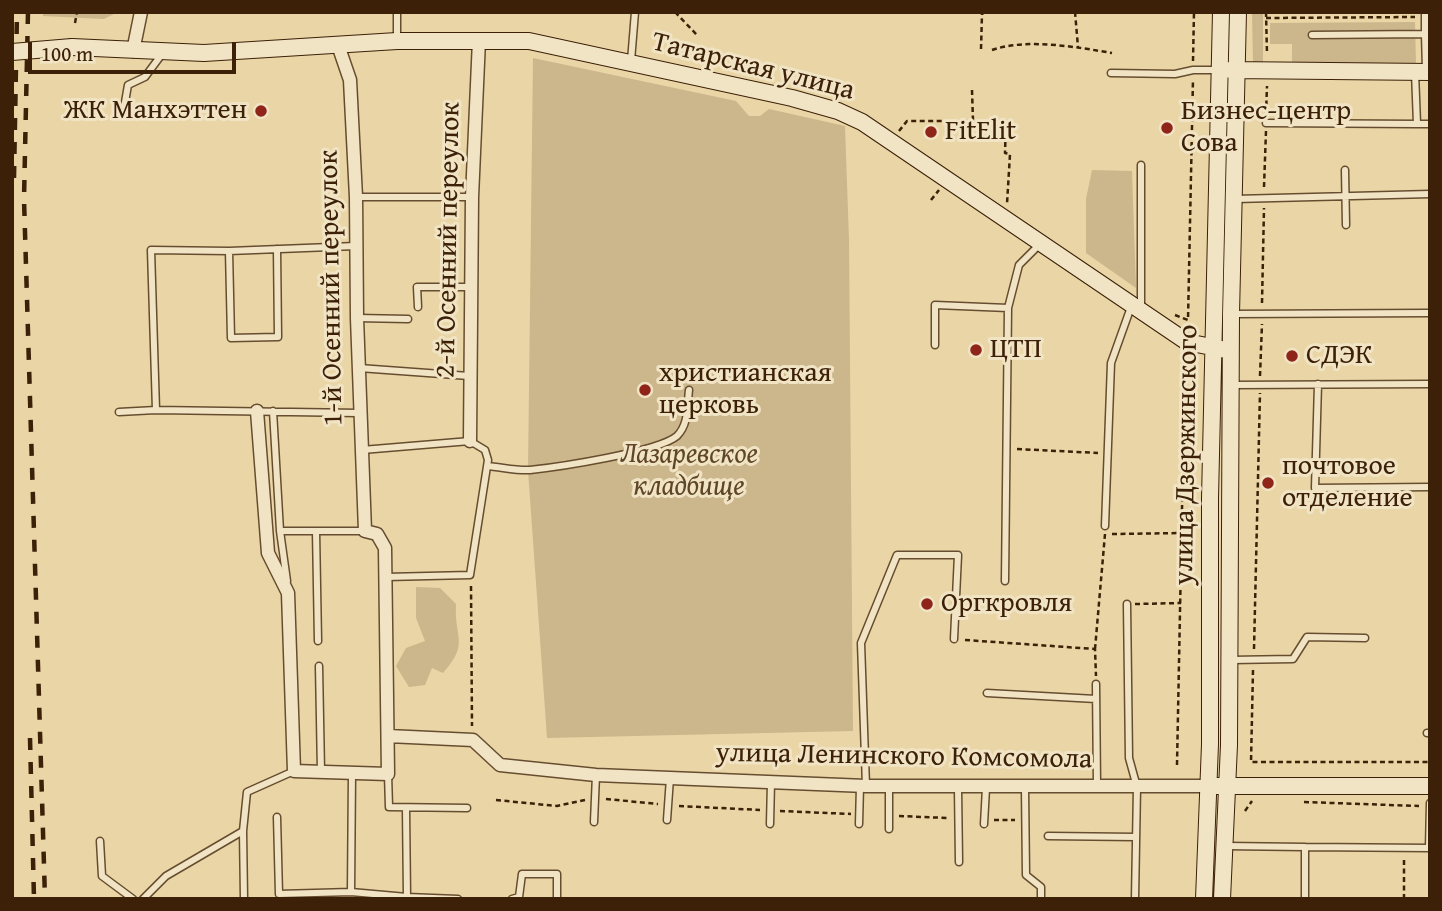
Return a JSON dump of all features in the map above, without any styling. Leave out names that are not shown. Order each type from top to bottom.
[{"type":"main road","name":"улица Дзержинского","points":[[1204,899],[1212,622],[1210,498],[1221,12]]},
{"type":"main road","name":"улица Дзержинского","points":[[1222,899],[1230,660],[1231,314],[1238,12]]},
{"type":"main road","name":"Татарская улица","points":[[12,52],[72,47],[163,53],[397,41],[529,41],[838,111],[878,131],[1187,342],[1231,351]]},
{"type":"main road","points":[[1220,70],[1238,70],[1267,78],[1423,72]]},
{"type":"main road","name":"улица Ленинского Комсомола","points":[[1206,786],[1430,786]]},
{"type":"street","points":[[133,51],[141,12]]},
{"type":"street","name":"2-й Осенний переулок","points":[[470,441],[472,197],[480,40]]},
{"type":"street","name":"1-й Осенний переулок","points":[[338,45],[350,80],[356,197],[356,318],[365,531]]},
{"type":"street","points":[[257,411],[268,553],[288,593],[294,771],[388,774],[385,548],[377,534],[365,531]]},
{"type":"street","points":[[388,736],[473,740]]},
{"type":"street","name":"улица Ленинского Комсомола","points":[[473,740],[500,765],[597,775],[889,787],[1206,786]]},
{"type":"lane","points":[[397,12],[397,41]]},
{"type":"lane","points":[[631,63],[635,12]]},
{"type":"lane","points":[[1417,124],[1423,72],[1425,15]]},
{"type":"lane","points":[[1312,35],[1425,34]]},
{"type":"lane","points":[[124,108],[128,85],[145,77],[163,53]]},
{"type":"lane","points":[[1111,73],[1175,74],[1193,70],[1220,70]]},
{"type":"lane","points":[[1266,123],[1430,124]]},
{"type":"lane","points":[[1105,526],[1111,363],[1136,309],[1140,165]]},
{"type":"lane","points":[[1345,170],[1346,225]]},
{"type":"lane","points":[[1233,199],[1430,194]]},
{"type":"lane","points":[[356,197],[472,197]]},
{"type":"lane","points":[[1005,581],[1008,308],[1019,265],[1041,244]]},
{"type":"lane","points":[[156,410],[151,250],[229,251],[356,246]]},
{"type":"lane","points":[[229,251],[231,338],[278,337],[277,248]]},
{"type":"lane","points":[[418,307],[417,287],[472,287]]},
{"type":"lane","points":[[935,345],[935,305],[1008,308]]},
{"type":"lane","points":[[1231,314],[1430,313]]},
{"type":"lane","points":[[356,318],[408,318]]},
{"type":"lane","points":[[359,368],[470,376]]},
{"type":"lane","points":[[1318,384],[1315,488],[1430,487]]},
{"type":"lane","points":[[1231,385],[1430,384]]},
{"type":"lane","points":[[487,466],[528,470],[638,452],[667,442],[678,435],[686,423],[688,390]]},
{"type":"lane","points":[[119,412],[156,410],[359,413]]},
{"type":"lane","points":[[273,411],[288,593]]},
{"type":"lane","points":[[361,450],[470,441],[485,450],[487,466],[470,575],[386,577]]},
{"type":"lane","points":[[281,531],[365,531]]},
{"type":"lane","points":[[316,531],[318,641]]},
{"type":"lane","points":[[859,824],[863,786],[861,643],[897,555],[958,555],[954,639]]},
{"type":"lane","points":[[1127,604],[1129,758],[1138,787],[1135,899]]},
{"type":"lane","points":[[1230,660],[1293,659],[1307,637],[1365,638]]},
{"type":"lane","points":[[319,666],[321,772]]},
{"type":"lane","points":[[1096,684],[1097,788]]},
{"type":"lane","points":[[987,693],[1096,699]]},
{"type":"lane","points":[[244,899],[243,831],[247,792],[294,771]]},
{"type":"lane","points":[[351,892],[352,773]]},
{"type":"lane","points":[[388,774],[389,807],[467,808]]},
{"type":"lane","points":[[594,821],[597,775]]},
{"type":"lane","points":[[667,820],[670,778]]},
{"type":"lane","points":[[770,824],[771,782]]},
{"type":"lane","points":[[889,787],[889,829]]},
{"type":"lane","points":[[958,788],[959,862]]},
{"type":"lane","points":[[984,824],[986,788]]},
{"type":"lane","points":[[1025,788],[1026,874],[1041,887],[1041,899]]},
{"type":"lane","points":[[1223,846],[1430,848],[1430,804]]},
{"type":"lane","points":[[406,809],[407,897]]},
{"type":"lane","points":[[278,817],[279,894],[308,896],[351,892],[458,899]]},
{"type":"lane","points":[[143,899],[166,876],[243,831]]},
{"type":"lane","points":[[1048,836],[1136,836]]},
{"type":"lane","points":[[100,841],[102,876],[133,899]]},
{"type":"lane","points":[[1305,847],[1305,899]]},
{"type":"lane","points":[[512,899],[519,897],[522,874],[557,874],[557,899]]},
{"type":"path","points":[[75,23],[77,12]]},
{"type":"path","points":[[675,12],[697,35]]},
{"type":"path","points":[[981,49],[982,14],[985,12]]},
{"type":"path","points":[[1075,12],[1078,48]]},
{"type":"path","points":[[1188,320],[1194,12]]},
{"type":"path","points":[[1266,12],[1267,78]]},
{"type":"path","points":[[1266,18],[1425,15]]},
{"type":"path","points":[[992,50],[1004,46],[1078,48],[1112,54]]},
{"type":"path","points":[[972,90],[973,123]]},
{"type":"path","points":[[898,134],[906,121],[1006,121],[1006,153],[1010,154],[1007,208]]},
{"type":"path","points":[[931,200],[941,187]]},
{"type":"path","points":[[1262,314],[1251,762],[1430,762]]},
{"type":"path","points":[[1177,351],[1187,358],[1177,765]]},
{"type":"path","points":[[1007,449],[1108,453]]},
{"type":"path","points":[[1096,684],[1095,649],[1105,526]]},
{"type":"path","points":[[1105,534],[1182,533]]},
{"type":"path","points":[[470,575],[473,740]]},
{"type":"path","points":[[1127,604],[1181,603]]},
{"type":"path","points":[[954,639],[1095,649]]},
{"type":"path","points":[[1245,811],[1251,801]]},
{"type":"path","points":[[1293,802],[1430,804]]},
{"type":"path","points":[[1404,848],[1404,899]]},
{"type":"green space","points":[[43,12],[118,12],[104,19],[43,16]]},
{"type":"green space","points":[[1252,12],[1263,12],[1263,63],[1253,62]]},
{"type":"green space","points":[[1415,22],[1416,65],[1292,64],[1292,44],[1270,44],[1270,23]]},
{"type":"green space","name":"Лазаревское кладбище","points":[[533,58],[736,101],[749,116],[760,116],[769,109],[845,126],[849,240],[853,731],[547,738],[528,470]]},
{"type":"green space","points":[[1092,170],[1132,171],[1136,288],[1086,253],[1086,199]]},
{"type":"green space","points":[[416,587],[440,588],[456,604],[459,640],[456,654],[443,673],[432,668],[425,685],[409,687],[396,666],[406,648],[425,641],[416,618]]},
{"type":"railway","points":[[14,178],[17,12]]},
{"type":"railway","points":[[28,12],[24,199],[45,899]]},
{"type":"railway","points":[[30,738],[34,899]]},
{"type":"place","name":"ЖК Манхэттен","points":[[261,111]]},
{"type":"place","name":"Бизнес-центр Сова","points":[[1167,128]]},
{"type":"place","name":"FitElit","points":[[931,132]]},
{"type":"place","name":"ЦТП","points":[[976,350]]},
{"type":"place","name":"СДЭК","points":[[1292,356]]},
{"type":"place","name":"христианская церковь","points":[[645,390]]},
{"type":"place","name":"почтовое отделение","points":[[1268,483]]},
{"type":"place","name":"Оргкровля","points":[[927,604]]}]
